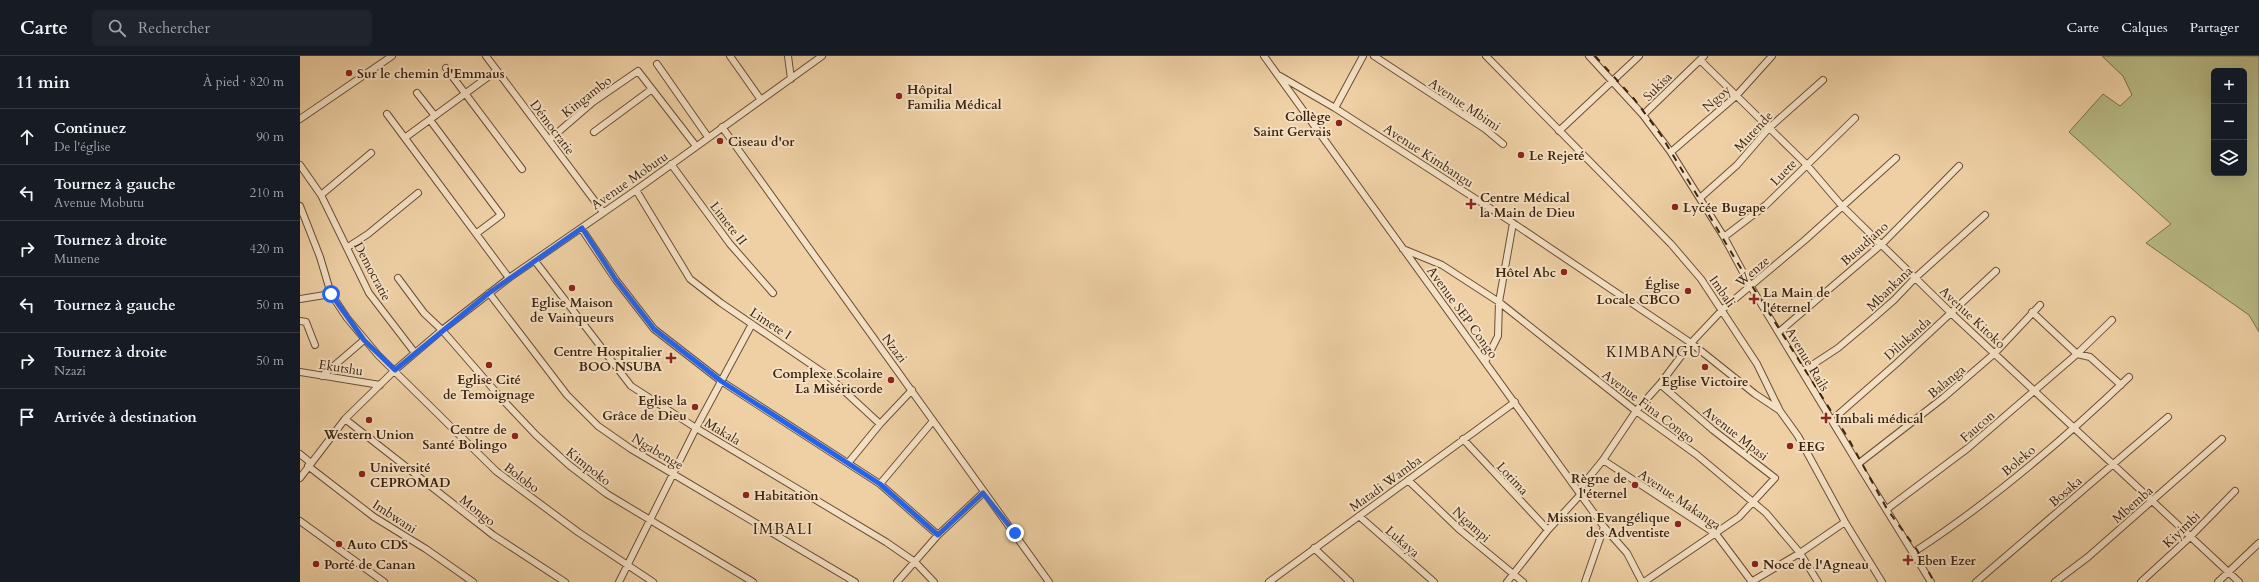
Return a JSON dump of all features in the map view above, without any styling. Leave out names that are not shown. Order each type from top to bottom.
[{"type":"street","points":[[300,119],[392,56]]},
{"type":"street","points":[[730,56],[761,100]]},
{"type":"street","points":[[788,56],[791,79]]},
{"type":"street","name":"Avenue Mobutu","points":[[300,478],[345,419],[395,370],[442,330],[509,278],[636,190],[822,56]]},
{"type":"street","name":"Avenue SEP Congo","points":[[1264,56],[1604,527],[1627,553],[1643,582]]},
{"type":"street","points":[[1335,108],[1363,56]]},
{"type":"street","name":"Avenue Mbimi","points":[[1374,56],[1485,128],[1503,144]]},
{"type":"street","name":"Imbali","points":[[1486,56],[1670,244],[1702,279],[1723,309],[1757,364],[1780,410],[1798,436],[1845,522],[1882,582]]},
{"type":"street","name":"Avenue Rails","points":[[1589,56],[1643,115],[1671,152],[1724,237],[1751,287],[1858,464],[1914,552],[1931,582]]},
{"type":"street","points":[[1559,131],[1638,56]]},
{"type":"street","name":"Ngoy","points":[[1671,152],[1736,96],[1772,56]]},
{"type":"street","name":"Démocratie","points":[[488,57],[496,71],[603,212]]},
{"type":"street","name":"Avenue Kitoko","points":[[1702,58],[1736,96],[1806,164],[1842,206],[1915,278],[2112,465],[2153,501],[2239,582]]},
{"type":"street","name":"Sukisa","points":[[1643,115],[1702,58]]},
{"type":"street","points":[[657,64],[708,137]]},
{"type":"street","points":[[446,68],[522,170]]},
{"type":"street","points":[[406,137],[496,71]]},
{"type":"street","name":"Kingambo","points":[[549,140],[593,102],[635,72],[641,73],[696,146]]},
{"type":"street","name":"Avenue Kimbangu","points":[[1278,74],[1335,108],[1513,223],[1690,343],[1755,394],[1780,410]]},
{"type":"street","name":"Mutende","points":[[1700,198],[1737,165],[1769,128],[1823,80]]},
{"type":"street","points":[[594,132],[652,89]]},
{"type":"street","points":[[417,93],[432,118],[501,216],[476,233]]},
{"type":"street","points":[[387,114],[406,137],[509,278]]},
{"type":"street","name":"Luete","points":[[1724,237],[1766,205],[1806,164],[1855,118]]},
{"type":"street","name":"Nzazi","points":[[722,127],[768,193],[912,390],[983,493],[1015,533],[1049,582]]},
{"type":"street","points":[[321,195],[371,153]]},
{"type":"street","name":"Wenze","points":[[1507,582],[1548,530],[1580,493],[1636,411],[1660,384],[1690,343],[1723,309],[1751,287],[1896,158]]},
{"type":"street","name":"Limete II","points":[[671,164],[730,244],[773,293]]},
{"type":"street","name":"Democratie","points":[[300,165],[321,195],[348,247],[369,293],[415,353]]},
{"type":"street","name":"Busudjano","points":[[1779,332],[1882,244],[1959,166]]},
{"type":"street","name":"Limete I","points":[[636,190],[690,279],[828,376],[880,424]]},
{"type":"street","points":[[348,247],[368,234],[418,193]]},
{"type":"street","name":"Bolobo","points":[[300,206],[320,257],[331,294],[364,340],[496,471],[578,532],[653,582]]},
{"type":"street","name":"Mbankana","points":[[1803,371],[1838,348],[1870,321],[1985,215]]},
{"type":"street","points":[[1485,362],[1498,336],[1500,302],[1513,223]]},
{"type":"street","points":[[582,228],[650,325],[721,381],[849,462],[880,484],[938,535]]},
{"type":"street","name":"Avenue Fina Congo","points":[[1403,250],[1442,264],[1500,302],[1636,411],[1697,455],[1754,502],[1800,553],[1818,582]]},
{"type":"street","name":"Makala","points":[[535,261],[624,379],[659,406],[872,533],[915,562],[934,582]]},
{"type":"street","name":"Dilukanda","points":[[1832,420],[1996,271]]},
{"type":"street","name":"Kimpoko","points":[[398,278],[424,313],[442,330],[502,399],[552,450],[607,494],[753,582]]},
{"type":"street","name":"Ngabenge","points":[[489,293],[567,395],[590,419],[631,449],[674,473],[855,582]]},
{"type":"street","points":[[300,300],[331,294]]},
{"type":"street","name":"Balanga","points":[[1858,464],[1943,398],[1995,353],[2040,305]]},
{"type":"street","points":[[2032,312],[2077,354],[2090,357],[2121,385]]},
{"type":"street","name":"Faucon","points":[[1887,509],[1968,448],[2033,390],[2077,354],[2112,320]]},
{"type":"street","points":[[300,321],[306,322],[315,345]]},
{"type":"street","points":[[619,582],[696,428],[752,324]]},
{"type":"street","points":[[322,376],[364,340]]},
{"type":"street","name":"Ekutshu","points":[[300,372],[380,385]]},
{"type":"street","name":"Boleko","points":[[1914,552],[1992,496],[2073,428],[2129,377]]},
{"type":"street","name":"Avenue Mpasi","points":[[1660,384],[1713,430],[1774,476],[1774,481],[1754,502]]},
{"type":"street","points":[[849,462],[880,424],[912,390]]},
{"type":"street","name":"Matadi Wamba","points":[[1269,582],[1462,439],[1515,402]]},
{"type":"street","name":"Bosaka","points":[[1976,582],[2168,416]]},
{"type":"street","name":"Mongo","points":[[345,419],[493,535],[565,582]]},
{"type":"street","points":[[880,484],[933,421]]},
{"type":"street","name":"Lotima","points":[[1462,439],[1548,530]]},
{"type":"street","name":"Mbemba","points":[[2055,582],[2088,557],[2222,439]]},
{"type":"street","name":"Imbwani","points":[[300,454],[374,517],[426,549],[473,582]]},
{"type":"street","name":"Avenue Makanga","points":[[1603,460],[1716,534],[1752,582]]},
{"type":"street","name":"Ngampi","points":[[1408,480],[1460,530],[1524,582]]},
{"type":"street","name":"Kiyimbi","points":[[2141,582],[2190,537],[2235,491]]},
{"type":"street","points":[[897,582],[938,535],[983,493]]},
{"type":"street","points":[[1643,582],[1716,534],[1739,517],[1754,502]]},
{"type":"street","name":"Lukaya","points":[[1359,516],[1394,549],[1434,582]]},
{"type":"street","points":[[300,521],[384,582]]},
{"type":"street","points":[[1752,582],[1800,553],[1845,522]]},
{"type":"street","points":[[1585,582],[1604,527]]},
{"type":"street","points":[[2218,582],[2259,543]]},
{"type":"street","points":[[1314,548],[1350,582]]},
{"type":"green space","points":[[2102,56],[2259,56],[2259,332],[2249,315],[2146,243],[2171,224],[2069,132],[2103,94],[2120,106],[2132,95],[2123,76]]},
{"type":"railway","points":[[1595,56],[1635,100],[1661,135],[1737,262],[1848,438],[1887,509],[1917,550],[1934,582]]},
{"type":"place","name":"Sur le chemin d'Emmaus","points":[[349,73]]},
{"type":"place","name":"Hôpital Familia Médical","points":[[899,96]]},
{"type":"place","name":"Collège Saint Gervais","points":[[1339,123]]},
{"type":"place","name":"Ciseau d'or","points":[[720,141]]},
{"type":"place","name":"Le Rejeté","points":[[1521,155]]},
{"type":"place","name":"Centre Médical la Main de Dieu","points":[[1471,204]]},
{"type":"place","name":"Lycée Bugape","points":[[1675,207]]},
{"type":"place","name":"Hôtel Abc","points":[[1564,272]]},
{"type":"place","name":"Eglise Maison de Vainqueurs","points":[[572,288]]},
{"type":"place","name":"Église Locale CBCO","points":[[1688,291]]},
{"type":"place","name":"La Main de l'éternel","points":[[1754,299]]},
{"type":"place","name":"Centre Hospitalier BOO NSUBA","points":[[671,358]]},
{"type":"place","name":"Eglise Cité de Temoignage","points":[[489,365]]},
{"type":"place","name":"Eglise Victoire","points":[[1705,367]]},
{"type":"place","name":"Complexe Scolaire La Miséricorde","points":[[891,380]]},
{"type":"place","name":"Eglise la Grâce de Dieu","points":[[695,407]]},
{"type":"place","name":"Imbali médical","points":[[1826,418]]},
{"type":"place","name":"Western Union","points":[[369,420]]},
{"type":"place","name":"Centre de Santé Bolingo","points":[[515,436]]},
{"type":"place","name":"EEG","points":[[1790,446]]},
{"type":"place","name":"Université CEPROMAD","points":[[362,474]]},
{"type":"place","name":"Règne de l'éternel","points":[[1635,485]]},
{"type":"place","name":"Habitation","points":[[746,495]]},
{"type":"place","name":"Mission Evangélique des Adventiste","points":[[1678,524]]},
{"type":"place","name":"Auto CDS","points":[[339,544]]},
{"type":"place","name":"Eben Ezer","points":[[1908,560]]},
{"type":"place","name":"Porté de Canan","points":[[316,564]]},
{"type":"place","name":"Noce de l'Agneau","points":[[1755,564]]},
{"type":"district","name":"KIMBANGU","points":[[1654,352]]},
{"type":"district","name":"IMBALI","points":[[783,529]]},
{"type":"route","points":[[331,294],[364,340],[395,370],[489,293],[582,228],[616,280],[654,329],[721,381],[849,462],[880,484],[904,503],[938,535],[983,493],[1015,533]]}]
